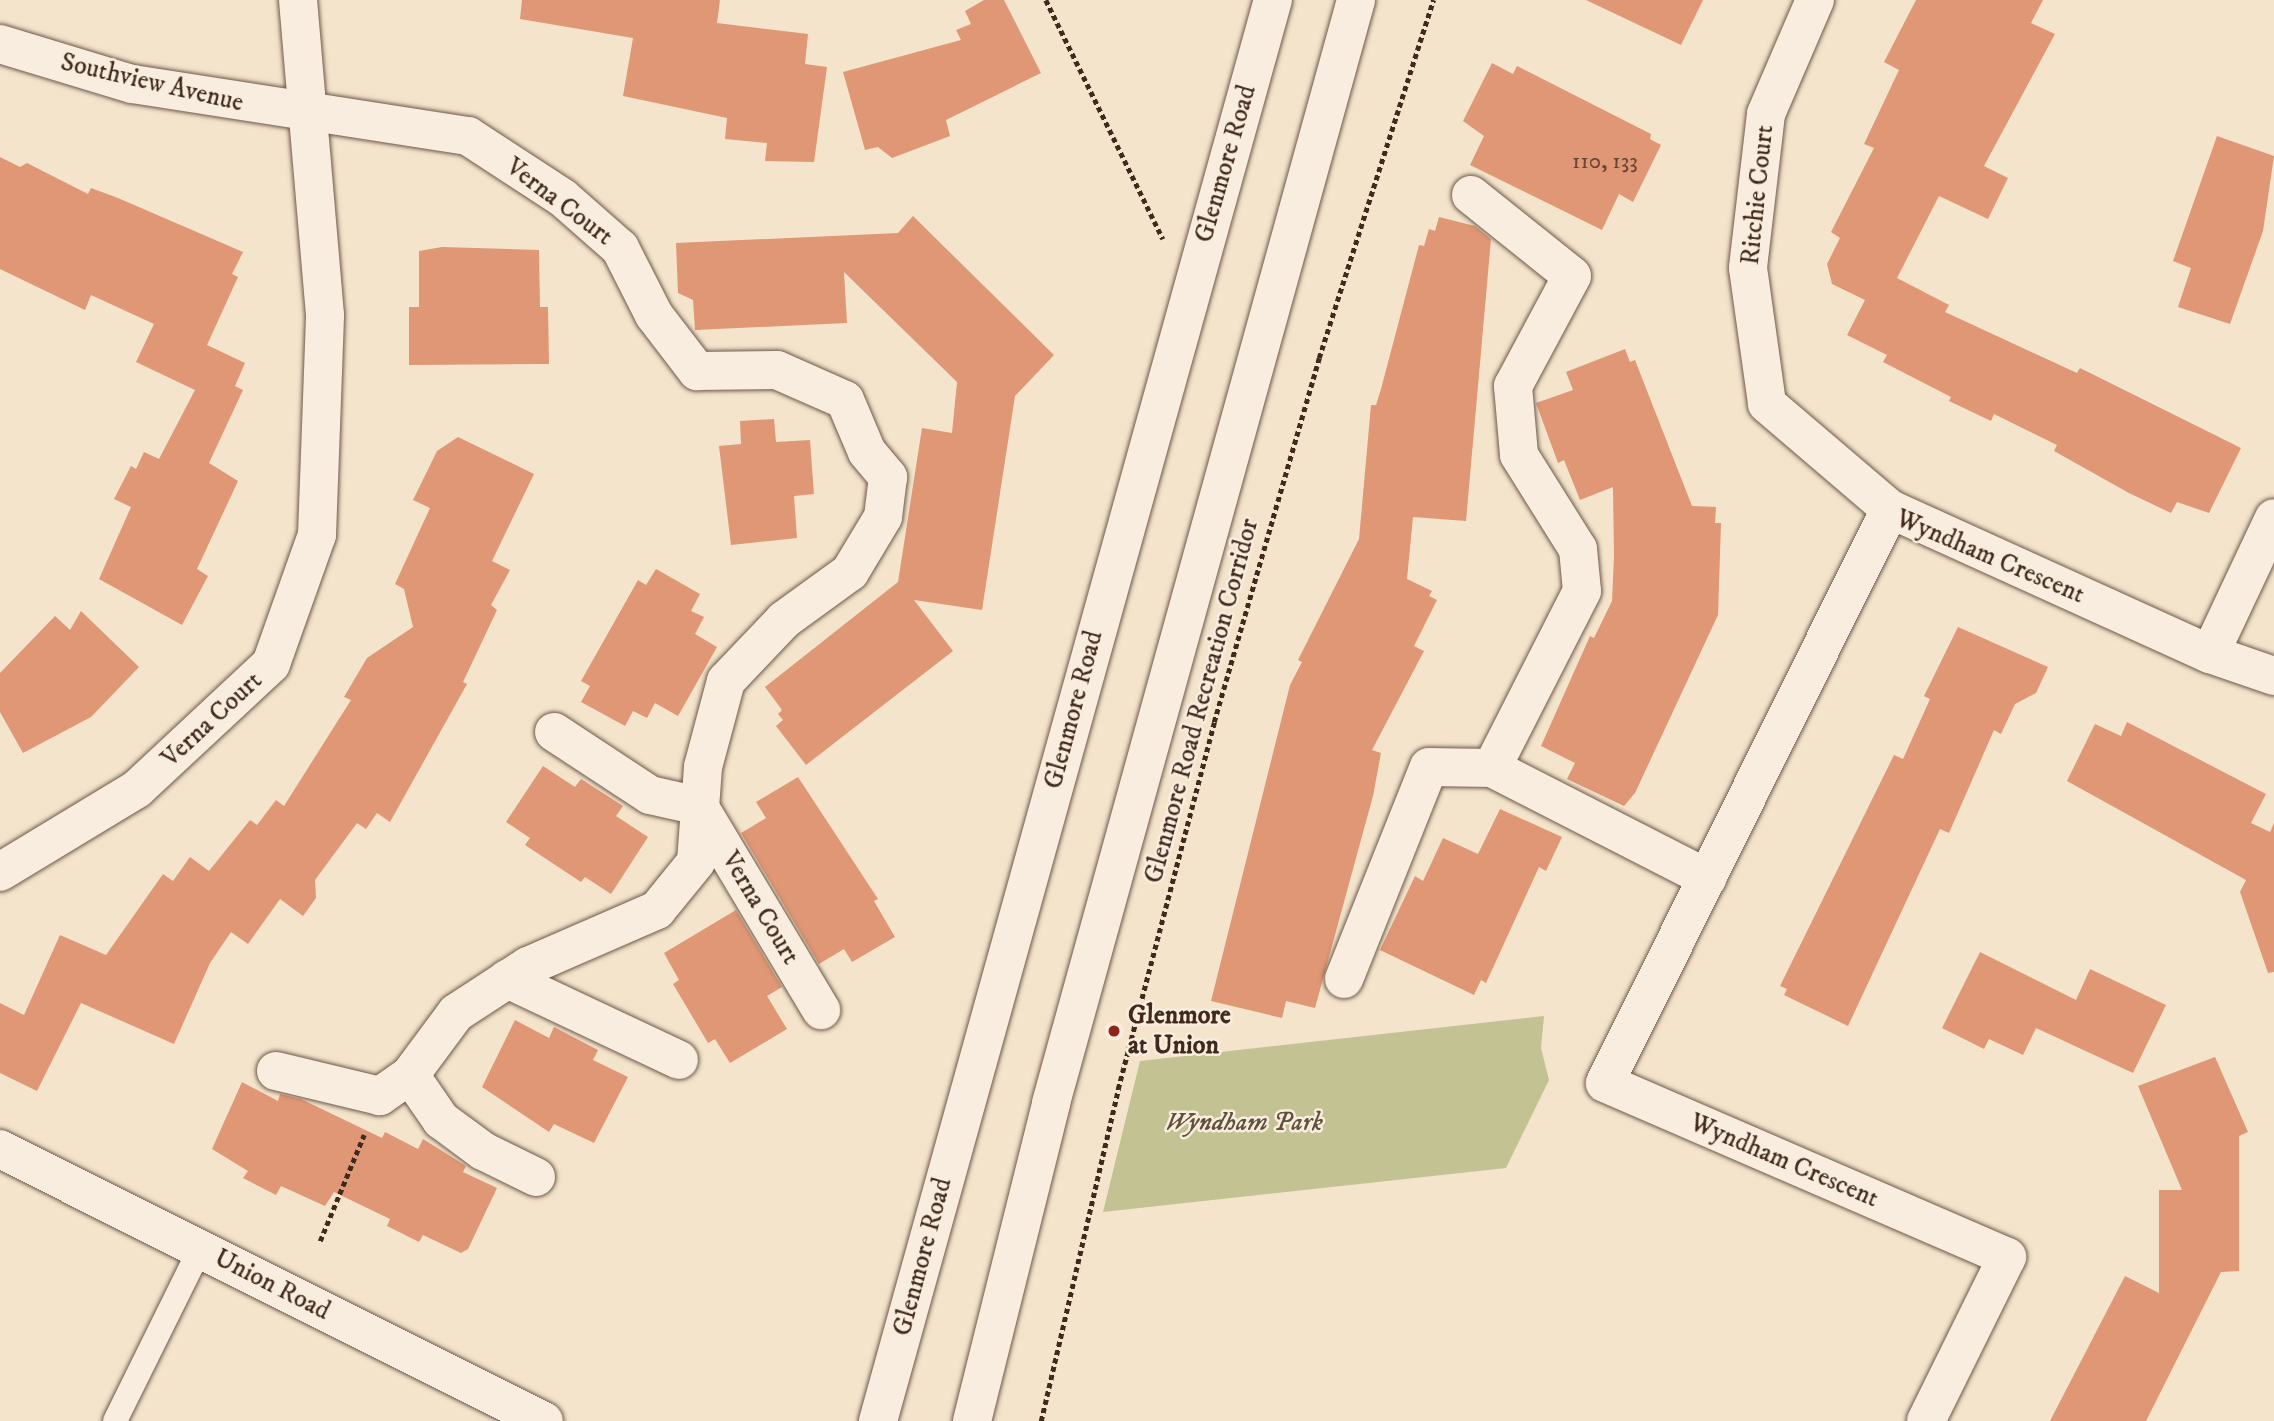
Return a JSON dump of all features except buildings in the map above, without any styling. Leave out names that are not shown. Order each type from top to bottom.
[{"type":"street","name":"Verna Court","points":[[0,872],[137,789],[271,664],[317,535],[325,314],[305,114],[298,0]]},
{"type":"street","name":"Glenmore Road","points":[[878,1421],[1273,0]]},
{"type":"street","points":[[972,1421],[1083,987],[1356,0]]},
{"type":"street","name":"Ritchie Court","points":[[1815,0],[1766,114],[1748,268],[1767,404],[1890,509]]},
{"type":"street","name":"Southview Avenue","points":[[0,44],[132,84],[305,114]]},
{"type":"street","name":"Verna Court","points":[[305,114],[468,136],[563,198],[620,248],[654,315],[697,371],[777,370],[845,400],[867,452],[888,477],[883,517],[850,572],[784,620],[726,681],[703,767],[696,862],[657,910],[507,979],[456,1013],[395,1085]]},
{"type":"street","points":[[1471,195],[1572,276],[1513,386],[1519,455],[1578,549],[1582,591],[1492,768]]},
{"type":"street","name":"Wyndham Crescent","points":[[1926,1421],[2007,1257],[1605,1083],[1890,509],[2210,654],[2274,676]]},
{"type":"street","points":[[2210,654],[2274,517]]},
{"type":"street","points":[[554,732],[650,795],[699,806]]},
{"type":"street","points":[[1344,979],[1429,766],[1492,768],[1707,878]]},
{"type":"street","name":"Verna Court","points":[[699,806],[821,1010]]},
{"type":"street","points":[[507,979],[679,1060]]},
{"type":"street","points":[[276,1070],[395,1085],[483,1151],[536,1177]]},
{"type":"street","name":"Union Road","points":[[0,1149],[544,1421]]},
{"type":"lane","points":[[115,1421],[200,1249]]},
{"type":"path","points":[[1046,0],[1169,253]]},
{"type":"path","name":"Glenmore Road Recreation Corridor","points":[[1041,1421],[1118,1089],[1214,722],[1319,358],[1433,0]]},
{"type":"path","points":[[320,1241],[395,1085]]},
{"type":"green space","name":"Wyndham Park","points":[[1544,1016],[1541,1048],[1549,1080],[1506,1168],[1103,1212],[1140,1061]]},
{"type":"place","name":"Glenmore at Union","points":[[1114,1031]]}]
